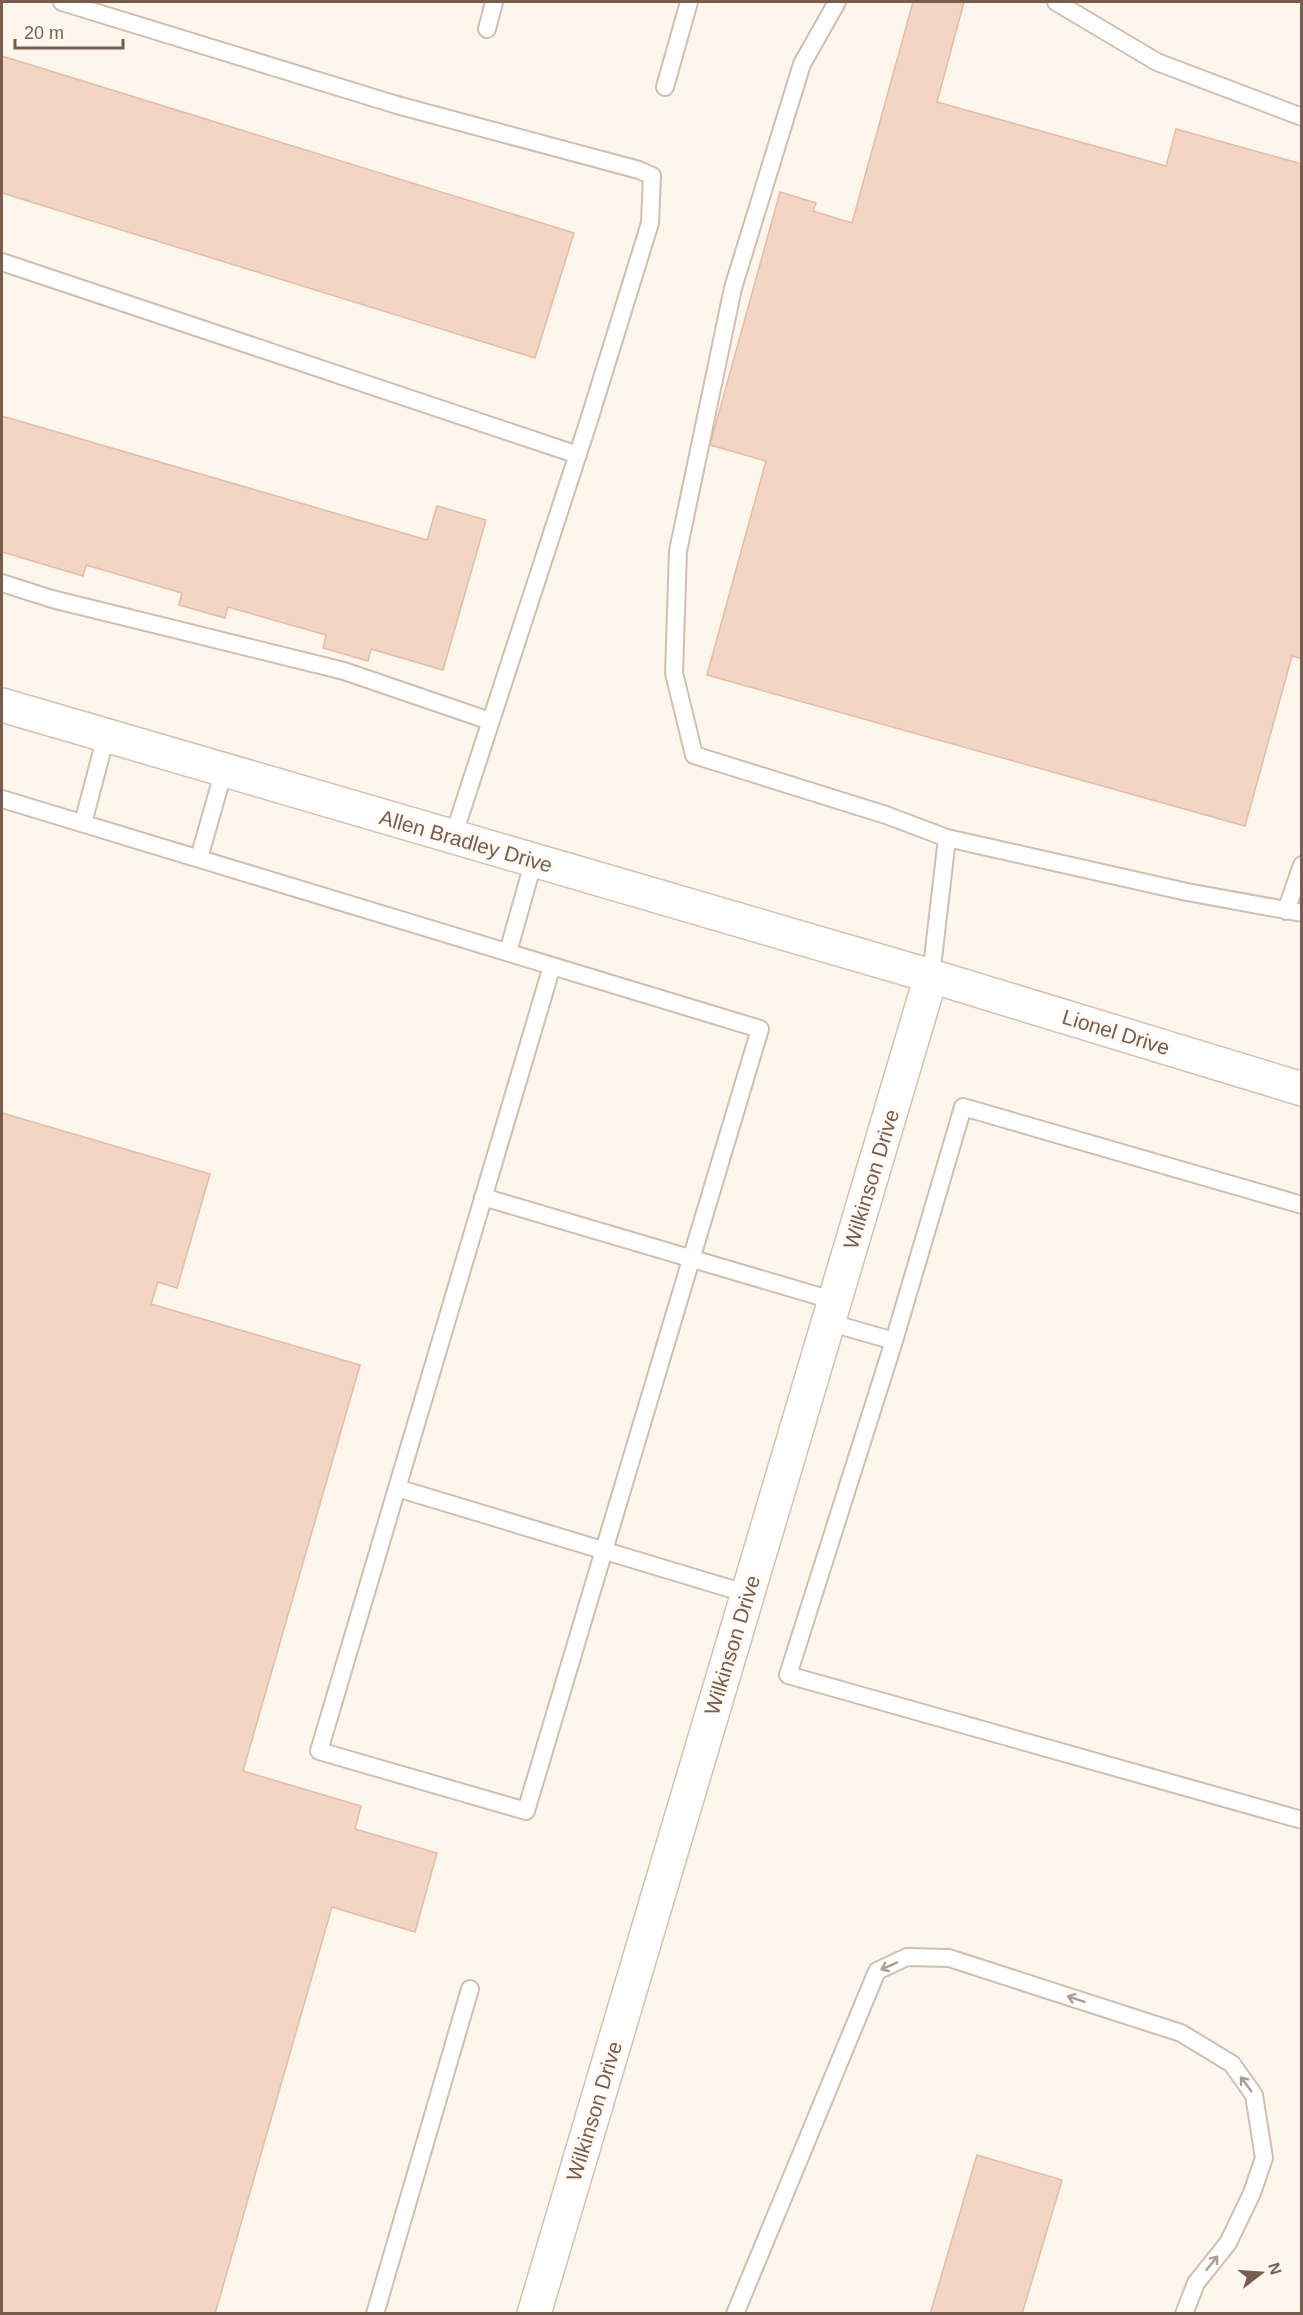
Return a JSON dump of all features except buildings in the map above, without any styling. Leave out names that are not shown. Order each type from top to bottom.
[{"type":"street","name":"Allen Bradley Drive","points":[[2,705],[931,976]]},
{"type":"street","name":"Lionel Drive","points":[[931,976],[1302,1089]]},
{"type":"street","name":"Wilkinson Drive","points":[[534,2313],[931,976]]},
{"type":"lane","points":[[62,2],[397,105],[639,170],[652,176],[650,223],[578,455],[453,837]]},
{"type":"lane","points":[[487,29],[494,2]]},
{"type":"lane","points":[[665,87],[689,2]]},
{"type":"lane","points":[[837,2],[802,64],[733,288],[678,551],[674,673],[694,755],[886,815],[947,838],[1294,912],[1302,865]]},
{"type":"lane","points":[[1056,2],[1157,62],[1302,117]]},
{"type":"lane","points":[[2,262],[578,455]]},
{"type":"lane","points":[[2,583],[52,599],[344,672],[490,721]]},
{"type":"lane","points":[[83,824],[106,736]]},
{"type":"lane","points":[[199,858],[224,771]]},
{"type":"lane","points":[[2,799],[760,1029],[526,1811],[319,1751],[552,966]]},
{"type":"lane","points":[[931,976],[947,838]]},
{"type":"lane","points":[[508,952],[534,860]]},
{"type":"lane","points":[[1302,1205],[963,1107],[894,1341],[788,1675],[1302,1820]]},
{"type":"lane","points":[[483,1197],[692,1258],[831,1311],[894,1341]]},
{"type":"lane","points":[[397,1488],[748,1594]]},
{"type":"lane","points":[[735,2313],[877,1971],[907,1957],[928,1957],[949,1958],[1181,2033],[1232,2064],[1254,2095],[1264,2158],[1252,2193],[1228,2243],[1196,2283],[1184,2313]]},
{"type":"lane","points":[[375,2313],[470,1989]]}]
